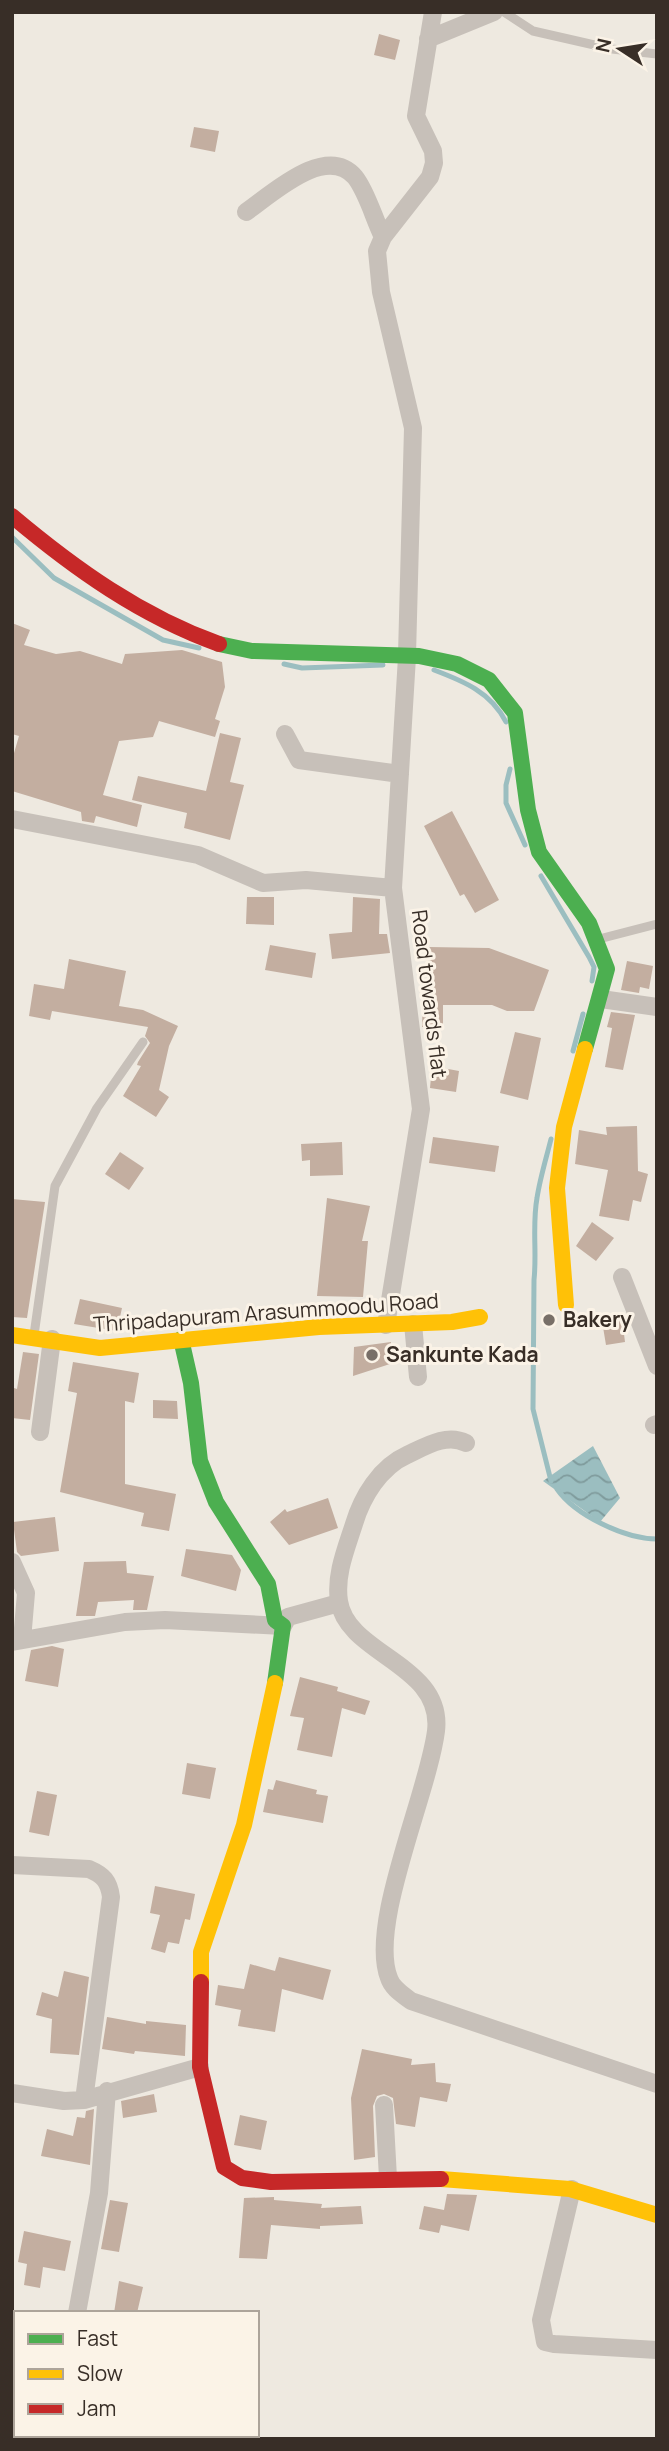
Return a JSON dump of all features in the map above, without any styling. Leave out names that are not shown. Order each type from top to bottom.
[{"type":"street","points":[[393,888],[406,683],[413,428],[381,292],[377,251],[383,237],[429,177],[434,163],[433,151],[416,116],[433,12]]},
{"type":"street","points":[[428,40],[494,12]]},
{"type":"street","points":[[246,212],[316,165],[338,166],[355,177],[383,237]]},
{"type":"street","points":[[12,516],[73,568],[135,607],[220,645],[280,653],[439,658],[486,677],[513,707],[529,820],[540,854],[588,919],[607,970],[564,1127],[557,1188],[566,1305]]},
{"type":"street","points":[[285,734],[299,760],[400,774]]},
{"type":"street","name":"Road towards flat","points":[[12,819],[198,855],[263,883],[306,880],[393,888],[421,1109],[386,1325]]},
{"type":"street","points":[[601,999],[657,1007]]},
{"type":"street","points":[[622,1277],[657,1366]]},
{"type":"street","name":"Thripadapuram Arasummoodu Road","points":[[12,1335],[100,1348],[319,1327],[413,1324],[480,1317]]},
{"type":"street","points":[[413,1324],[418,1377]]},
{"type":"street","points":[[40,1432],[43,1338]]},
{"type":"street","points":[[181,1339],[191,1383],[194,1430],[200,1461],[216,1502],[268,1584],[275,1620],[283,1626]]},
{"type":"street","points":[[466,1443],[456,1438],[442,1440],[399,1458],[369,1490],[358,1511],[342,1562],[339,1603],[356,1631],[425,1689],[436,1725],[427,1778],[385,1923],[390,1981],[411,2000],[657,2084]]},
{"type":"street","points":[[12,1562],[26,1593],[17,1641],[125,1622],[165,1620],[283,1626]]},
{"type":"street","points":[[339,1603],[288,1618],[283,1626],[274,1688],[244,1825],[201,1952],[200,2067],[219,2155],[232,2176],[256,2181],[388,2178],[480,2180],[572,2189],[657,2215]]},
{"type":"street","points":[[12,1865],[89,1869],[100,1874],[110,1884],[111,1897],[84,2100]]},
{"type":"street","points":[[12,2093],[64,2101],[84,2100],[107,2091],[200,2067]]},
{"type":"street","points":[[77,2311],[99,2193],[107,2091]]},
{"type":"street","points":[[384,2105],[388,2178]]},
{"type":"street","points":[[572,2189],[563,2238],[546,2295],[541,2320],[542,2338],[554,2344],[657,2350]]},
{"type":"lane","points":[[504,12],[533,31],[612,48],[657,54]]},
{"type":"lane","points":[[598,940],[657,924]]},
{"type":"lane","points":[[43,1338],[55,1186],[97,1108],[143,1042]]},
{"type":"water","points":[[593,1446],[620,1498],[600,1522],[543,1481]]},
{"type":"building","points":[[379,34],[400,40],[395,60],[374,55]]},
{"type":"building","points":[[194,127],[219,131],[215,152],[190,147]]},
{"type":"building","points":[[12,623],[30,630],[24,645],[56,654],[80,651],[122,664],[125,654],[182,650],[222,662],[225,687],[215,719],[220,721],[215,737],[159,721],[153,737],[119,741],[103,795],[142,805],[137,827],[96,816],[94,823],[82,821],[81,812],[12,791],[12,760],[19,736],[12,734]]},
{"type":"building","points":[[220,733],[241,738],[230,782],[244,785],[230,840],[184,828],[187,813],[132,800],[138,776],[206,791]]},
{"type":"building","points":[[452,811],[499,900],[475,913],[464,894],[460,896],[424,826]]},
{"type":"building","points":[[247,897],[274,897],[274,925],[246,924]]},
{"type":"building","points":[[353,897],[380,899],[379,934],[387,934],[390,953],[332,959],[329,934],[352,932]]},
{"type":"building","points":[[270,945],[316,953],[312,978],[265,970]]},
{"type":"building","points":[[429,947],[489,948],[549,970],[534,1011],[507,1011],[492,1005],[443,1005],[443,1027],[422,1027],[423,996],[427,996]]},
{"type":"building","points":[[69,959],[126,971],[119,1006],[143,1010],[178,1026],[169,1046],[159,1090],[169,1097],[156,1117],[123,1096],[141,1066],[137,1065],[138,1062],[150,1043],[145,1036],[148,1027],[52,1011],[50,1020],[29,1016],[34,984],[64,989]]},
{"type":"building","points":[[627,961],[653,966],[649,989],[640,987],[639,993],[621,990]]},
{"type":"building","points":[[611,1012],[635,1015],[623,1070],[605,1067],[612,1028],[607,1027]]},
{"type":"building","points":[[515,1032],[541,1038],[528,1100],[500,1093]]},
{"type":"building","points":[[432,1066],[459,1071],[456,1092],[430,1088]]},
{"type":"building","points":[[637,1126],[638,1171],[648,1174],[641,1202],[633,1200],[629,1221],[599,1216],[608,1170],[575,1164],[579,1130],[607,1135],[606,1127]]},
{"type":"building","points":[[433,1137],[499,1146],[495,1172],[429,1163]]},
{"type":"building","points":[[342,1142],[343,1175],[310,1176],[310,1160],[302,1161],[301,1144]]},
{"type":"building","points":[[120,1152],[144,1168],[129,1190],[105,1174]]},
{"type":"building","points":[[327,1198],[370,1206],[362,1241],[368,1241],[363,1297],[317,1296]]},
{"type":"building","points":[[12,1199],[45,1202],[27,1318],[12,1317]]},
{"type":"building","points":[[592,1222],[614,1238],[596,1261],[576,1246]]},
{"type":"building","points":[[80,1299],[122,1308],[117,1331],[74,1324]]},
{"type":"building","points":[[622,1318],[625,1342],[606,1345],[602,1321]]},
{"type":"building","name":"Sankunte Kada","points":[[391,1342],[390,1364],[353,1376],[354,1347]]},
{"type":"building","points":[[23,1352],[39,1354],[30,1420],[12,1418],[14,1388],[17,1389]]},
{"type":"building","points":[[73,1362],[139,1373],[134,1403],[125,1401],[125,1484],[176,1494],[169,1531],[141,1526],[144,1513],[60,1492],[77,1393],[68,1391]]},
{"type":"building","points":[[153,1400],[177,1401],[178,1419],[153,1418]]},
{"type":"building","points":[[328,1498],[338,1528],[289,1545],[270,1522],[285,1509],[287,1512]]},
{"type":"building","points":[[55,1517],[59,1551],[21,1556],[17,1552],[13,1522]]},
{"type":"building","points":[[186,1549],[232,1555],[241,1570],[236,1591],[181,1576]]},
{"type":"building","points":[[126,1561],[127,1573],[154,1576],[147,1610],[133,1610],[134,1600],[98,1602],[95,1616],[76,1616],[84,1562]]},
{"type":"building","points":[[52,1646],[64,1649],[58,1687],[25,1681],[31,1650]]},
{"type":"building","points":[[300,1677],[338,1687],[337,1691],[370,1701],[365,1715],[342,1708],[332,1757],[297,1750],[304,1718],[290,1716]]},
{"type":"building","points":[[187,1763],[216,1768],[210,1799],[182,1794]]},
{"type":"building","points":[[276,1780],[317,1790],[316,1794],[328,1796],[323,1823],[263,1812],[268,1789],[273,1790]]},
{"type":"building","points":[[37,1791],[57,1795],[49,1836],[29,1832]]},
{"type":"building","points":[[155,1886],[195,1894],[190,1920],[185,1919],[179,1944],[168,1942],[165,1953],[151,1949],[160,1915],[150,1913]]},
{"type":"building","points":[[279,1957],[331,1970],[323,2000],[282,1989],[275,2032],[238,2026],[241,2010],[215,2005],[218,1985],[244,1989],[250,1964],[275,1971]]},
{"type":"building","points":[[64,1971],[89,1977],[79,2055],[50,2053],[52,2019],[36,2015],[42,1992],[58,1997]]},
{"type":"building","points":[[107,2017],[146,2024],[146,2021],[186,2025],[185,2056],[135,2051],[134,2054],[102,2049]]},
{"type":"building","points":[[362,2049],[412,2059],[411,2065],[435,2063],[436,2082],[451,2084],[447,2102],[420,2097],[415,2127],[396,2124],[393,2098],[384,2094],[377,2096],[373,2106],[375,2157],[354,2160],[351,2098]]},
{"type":"building","points":[[154,2094],[157,2112],[123,2118],[121,2101]]},
{"type":"building","points":[[94,2109],[90,2165],[41,2156],[47,2129],[73,2136],[77,2117],[85,2118],[86,2111]]},
{"type":"building","points":[[240,2115],[267,2121],[261,2150],[234,2145]]},
{"type":"building","points":[[447,2194],[477,2195],[469,2231],[441,2225],[439,2233],[419,2229],[424,2206],[444,2210]]},
{"type":"building","points":[[274,2197],[274,2200],[322,2204],[321,2208],[361,2206],[363,2224],[320,2226],[320,2229],[271,2225],[267,2259],[239,2258],[244,2198]]},
{"type":"building","points":[[110,2200],[128,2203],[119,2252],[101,2249]]},
{"type":"building","points":[[24,2231],[71,2241],[65,2271],[43,2267],[40,2288],[24,2285],[27,2264],[18,2262]]},
{"type":"building","points":[[119,2281],[143,2287],[137,2311],[114,2311]]},
{"type":"waterway","points":[[12,537],[54,578],[163,640],[199,648]]},
{"type":"waterway","points":[[284,664],[302,668],[383,665]]},
{"type":"waterway","points":[[434,670],[466,683],[484,695],[506,722]]},
{"type":"waterway","points":[[510,769],[506,785],[506,803],[525,845]]},
{"type":"waterway","points":[[541,876],[594,967],[592,981]]},
{"type":"waterway","points":[[573,1051],[583,1014]]},
{"type":"waterway","points":[[551,1139],[535,1218],[533,1409],[551,1481]]},
{"type":"waterway","points":[[557,1489],[576,1508],[602,1524],[630,1535],[657,1539]]},
{"type":"traffic: fast","points":[[219,644],[252,651],[419,656],[457,664],[489,680],[515,713],[528,810],[539,852],[589,923],[607,969],[585,1049]]},
{"type":"traffic: fast","points":[[181,1339],[191,1383],[200,1461],[216,1502],[268,1584],[275,1620],[283,1626],[275,1683]]},
{"type":"traffic: slow","points":[[566,1305],[557,1188],[564,1127],[585,1049]]},
{"type":"traffic: slow","points":[[12,1335],[100,1348],[319,1327],[452,1322],[480,1317]]},
{"type":"traffic: slow","points":[[201,1982],[201,1952],[244,1825],[275,1683]]},
{"type":"traffic: slow","points":[[441,2179],[570,2189],[657,2215]]},
{"type":"traffic: jam","points":[[12,516],[110,589],[163,620],[219,644]]},
{"type":"traffic: jam","points":[[201,1982],[200,2067],[224,2167],[242,2178],[271,2182],[441,2179]]},
{"type":"place","name":"Bakery","points":[[549,1320]]},
{"type":"place","name":"Sankunte Kada","points":[[372,1355]]}]
